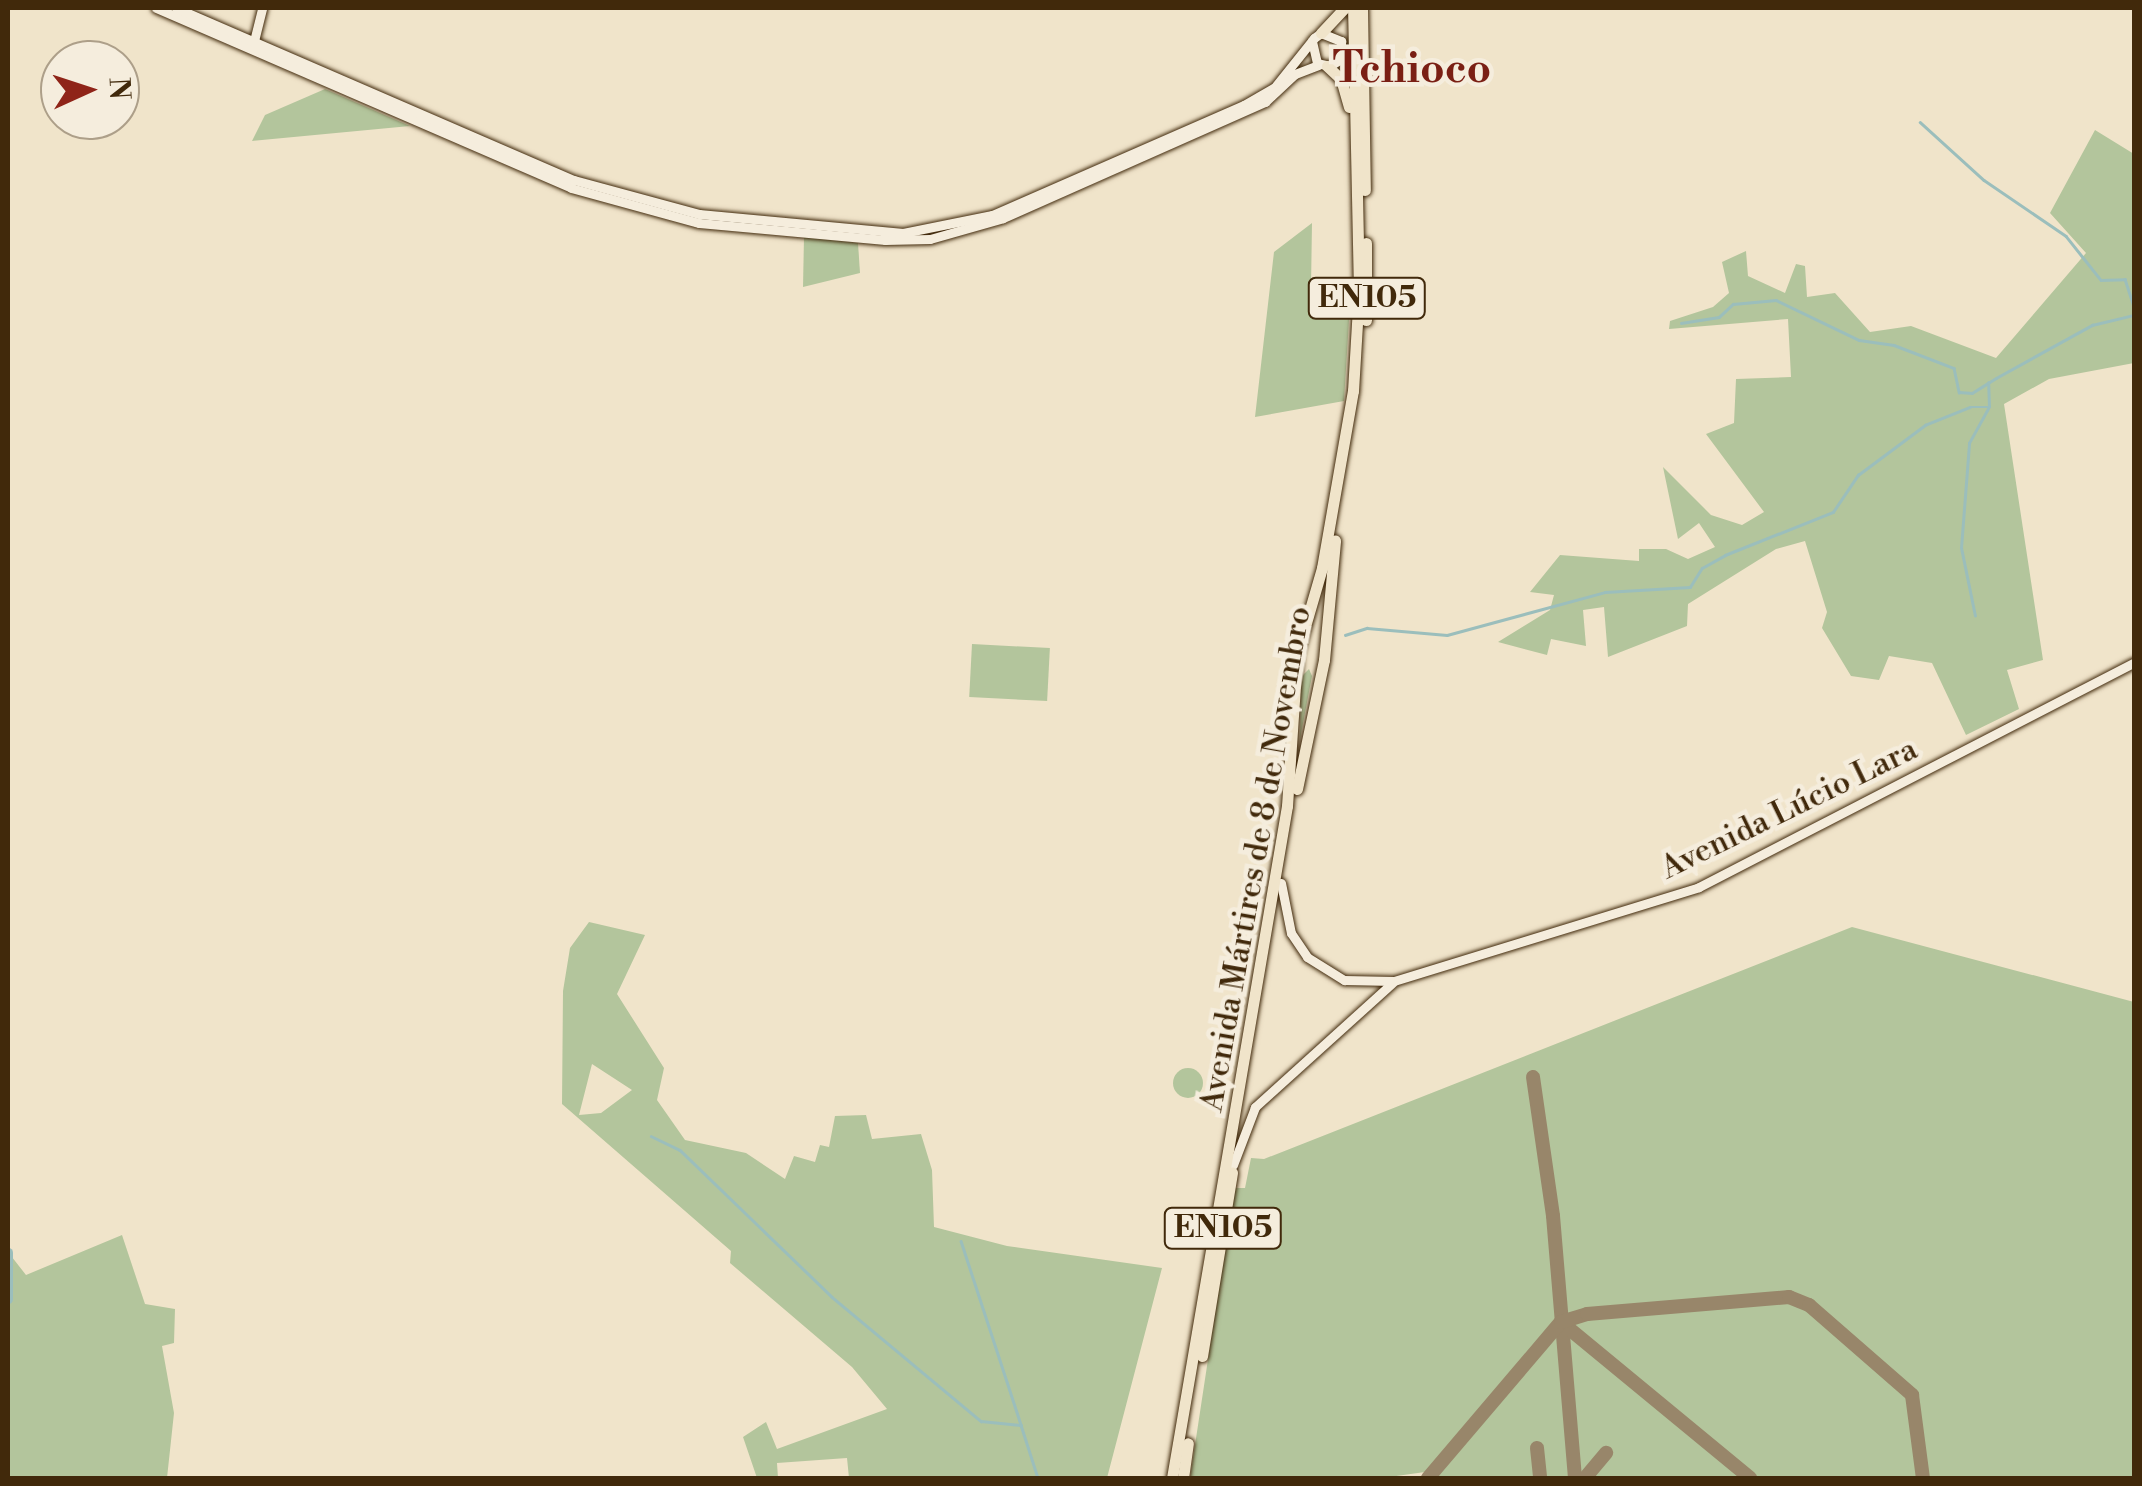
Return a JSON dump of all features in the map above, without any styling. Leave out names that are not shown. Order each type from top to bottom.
[{"type":"main road","points":[[1317,37],[1344,8]]},
{"type":"main road","name":"Avenida Mártires de 8 de Novembro","points":[[1172,1478],[1287,806],[1302,634],[1322,568],[1354,374],[1353,8]]},
{"type":"main road","name":"Avenida Mártires de 8 de Novembro","points":[[1183,1478],[1280,883],[1326,642],[1366,330],[1362,8]]},
{"type":"main road","points":[[1324,66],[1344,84],[1356,140]]},
{"type":"main road","points":[[1302,634],[1311,653],[1326,642]]},
{"type":"main road","points":[[1296,682],[1308,664],[1319,682]]},
{"type":"street","points":[[156,8],[571,188],[699,223],[886,240],[930,238],[1003,218],[1266,102],[1295,74],[1340,59],[1343,46],[1334,34],[1317,37],[1274,88],[1244,104],[992,215],[903,233],[699,214],[574,180],[176,8]]},
{"type":"street","points":[[254,42],[262,8]]},
{"type":"street","points":[[1317,37],[1310,55],[1324,66]]},
{"type":"street","name":"Avenida Lúcio Lara","points":[[1280,883],[1291,933],[1307,957],[1344,980],[1394,981],[1699,887],[2134,662]]},
{"type":"street","name":"Avenida Lúcio Lara","points":[[1233,1165],[1256,1108],[1394,981]]},
{"type":"green space","points":[[325,89],[410,126],[252,141],[265,115]]},
{"type":"green space","points":[[2095,130],[2134,154],[2134,363],[2049,379],[2004,404],[2043,660],[2007,670],[2019,709],[1966,735],[1932,663],[1889,656],[1879,680],[1851,676],[1822,628],[1827,612],[1805,541],[1776,549],[1688,604],[1687,626],[1608,657],[1604,607],[1583,610],[1586,646],[1551,639],[1547,655],[1498,642],[1550,610],[1554,595],[1530,592],[1560,555],[1639,561],[1639,549],[1666,549],[1688,559],[1715,547],[1699,523],[1678,539],[1663,467],[1711,515],[1742,525],[1764,512],[1706,434],[1734,423],[1736,379],[1791,377],[1788,319],[1669,329],[1670,321],[1713,307],[1729,293],[1722,262],[1746,251],[1748,276],[1785,293],[1796,264],[1805,266],[1807,297],[1835,293],[1870,332],[1911,326],[1996,358],[2086,253],[2050,213]]},
{"type":"green space","points":[[1312,223],[1311,288],[1351,288],[1344,401],[1255,417],[1274,252]]},
{"type":"green space","points":[[804,237],[858,243],[860,273],[803,287]]},
{"type":"green space","points":[[972,644],[1050,648],[1047,701],[969,697]]},
{"type":"green space","points":[[1309,669],[1312,676],[1300,739],[1301,677]]},
{"type":"green space","points":[[589,922],[645,935],[617,994],[664,1068],[657,1100],[685,1140],[746,1153],[785,1179],[794,1156],[815,1162],[820,1145],[829,1147],[835,1116],[866,1115],[872,1139],[921,1134],[932,1170],[934,1227],[1007,1246],[1162,1268],[1107,1478],[849,1478],[847,1458],[777,1463],[778,1478],[757,1478],[743,1437],[766,1422],[777,1449],[887,1409],[852,1367],[730,1263],[731,1251],[562,1104],[563,991],[570,948]],"holes":[[[592,1064],[632,1090],[601,1113],[579,1115]]]},
{"type":"green space","points":[[1852,927],[2134,1002],[2134,1478],[1426,1478],[1425,1472],[1382,1478],[1190,1478],[1234,1188],[1245,1188],[1251,1158],[1264,1159]]},
{"type":"green space","points":[[1188,1068],[1199,1072],[1203,1083],[1199,1094],[1188,1098],[1177,1094],[1173,1083],[1177,1072]]},
{"type":"green space","points":[[122,1235],[145,1304],[175,1309],[174,1343],[162,1346],[174,1413],[167,1478],[8,1478],[8,1252],[26,1275]]},
{"type":"waterway","points":[[1920,122],[1984,180],[2066,236],[2101,280],[2125,279],[2134,307]]},
{"type":"waterway","points":[[1681,323],[1719,317],[1733,304],[1776,300],[1859,340],[1894,345],[1954,368],[1959,392],[1972,393],[1988,383]]},
{"type":"waterway","points":[[1345,635],[1367,628],[1447,635],[1605,592],[1690,587],[1702,568],[1725,555],[1833,512],[1858,475],[1925,425],[1970,407],[1989,407],[1988,383],[1996,378],[2092,325],[2134,315]]},
{"type":"waterway","points":[[1975,616],[1961,548],[1969,443],[1988,409]]},
{"type":"waterway","points":[[651,1136],[680,1150],[832,1297],[981,1421],[1021,1425],[1038,1478]]},
{"type":"waterway","points":[[961,1241],[1021,1425]]},
{"type":"waterway","points":[[8,1252],[8,1299]]},
{"type":"taxiway","points":[[1533,1077],[1553,1216],[1575,1478]]},
{"type":"taxiway","points":[[1428,1478],[1561,1322],[1587,1314],[1789,1297],[1809,1305],[1912,1395],[1923,1478]]},
{"type":"taxiway","points":[[1561,1322],[1750,1478]]},
{"type":"taxiway","points":[[1537,1448],[1540,1478]]},
{"type":"taxiway","points":[[1585,1478],[1606,1453]]},
{"type":"district","name":"Tchioco","points":[[1412,70]]}]
